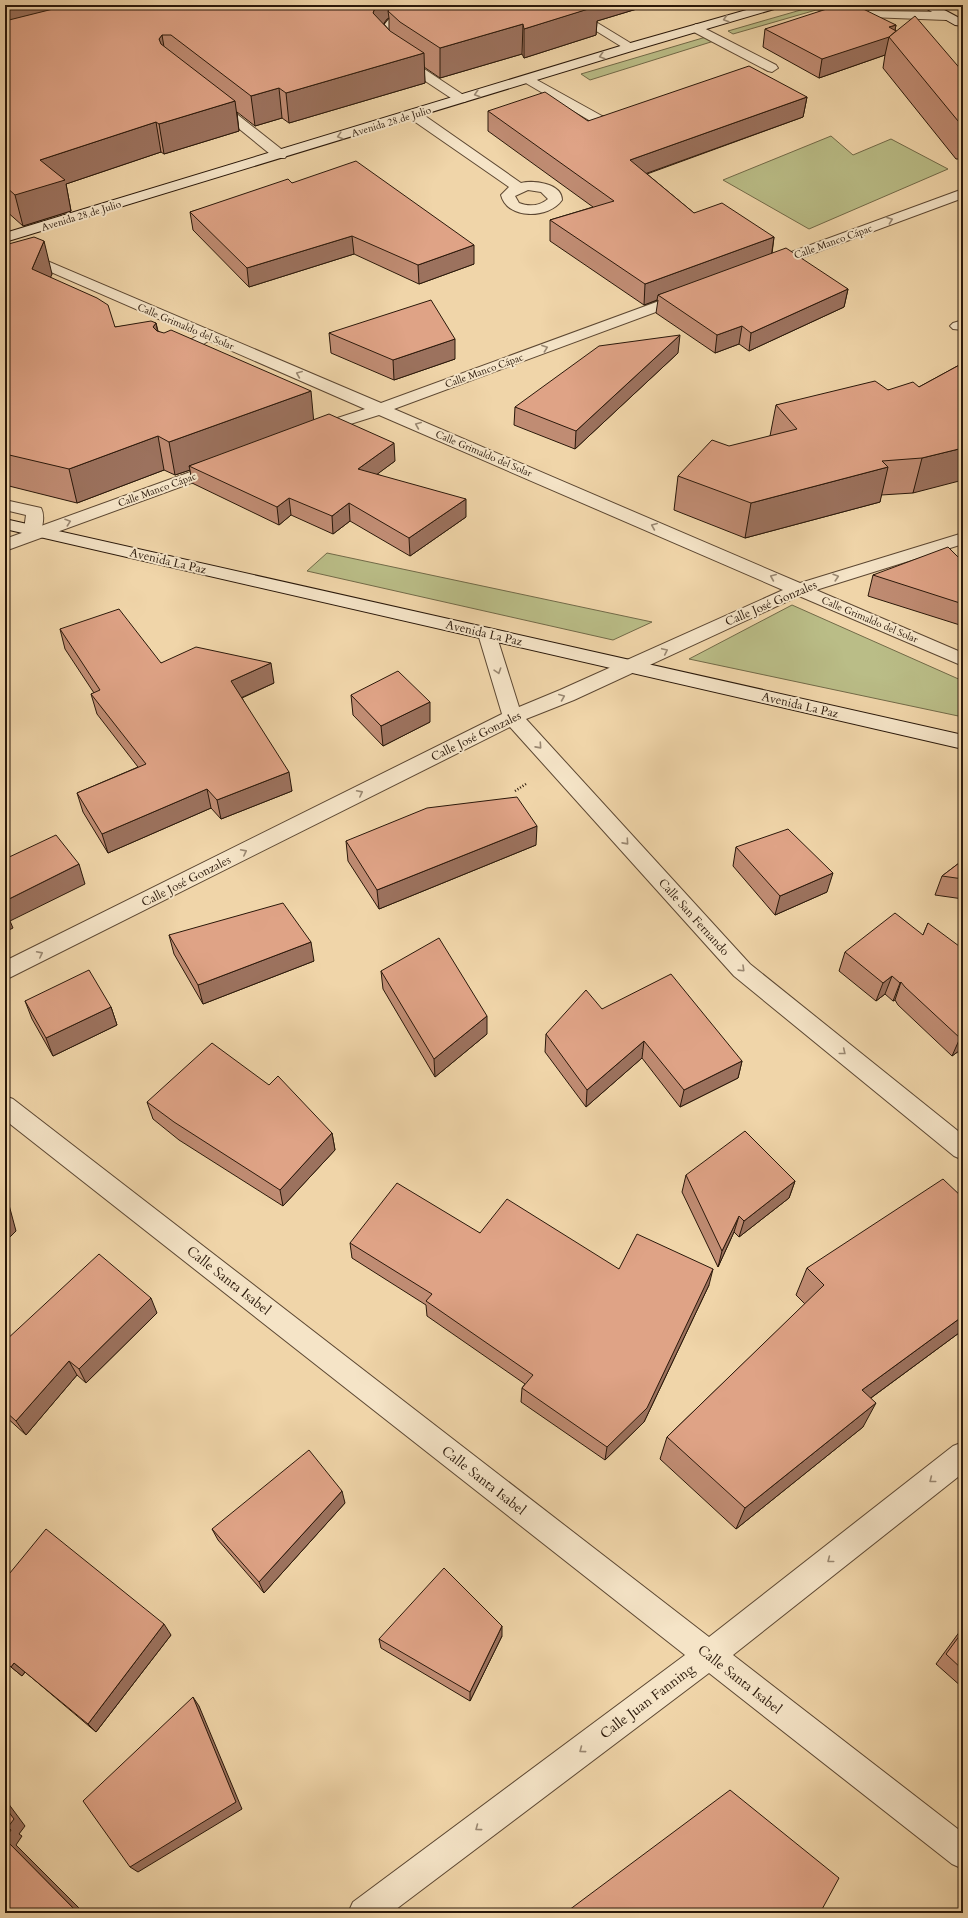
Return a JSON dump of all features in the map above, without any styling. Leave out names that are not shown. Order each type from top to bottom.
[{"type":"street","points":[[417,5],[408,8],[385,30],[382,41],[396,56],[461,99]]},
{"type":"street","points":[[560,5],[631,47]]},
{"type":"street","name":"Avenida 28 de Julio","points":[[5,238],[631,47],[777,5]]},
{"type":"street","points":[[807,5],[868,14],[947,11]]},
{"type":"street","points":[[926,5],[947,11],[961,25]]},
{"type":"street","points":[[696,28],[772,68]]},
{"type":"street","points":[[528,79],[600,120],[617,120],[638,110]]},
{"type":"street","points":[[207,97],[280,155]]},
{"type":"street","points":[[413,114],[519,188]]},
{"type":"street","name":"Calle Manco Cápac","points":[[754,271],[963,193]]},
{"type":"street","name":"Calle Grimaldo del Solar","points":[[5,246],[208,336],[963,660]]},
{"type":"street","name":"Calle Manco Cápac","points":[[302,435],[380,409],[702,290]]},
{"type":"street","points":[[169,360],[208,336]]},
{"type":"street","name":"Calle Manco Cápac","points":[[5,545],[36,531],[229,462]]},
{"type":"street","points":[[5,505],[35,512],[36,531]]},
{"type":"street","name":"Avenida La Paz","points":[[5,524],[963,742]]},
{"type":"street","name":"Calle José Gonzales","points":[[5,971],[513,717],[630,667],[800,589],[963,538]]},
{"type":"street","name":"Calle San Fernando","points":[[487,634],[513,717],[742,970],[963,1149]]},
{"type":"street","name":"Calle Santa Isabel","points":[[5,1106],[963,1853]]},
{"type":"street","name":"Calle Juan Fanning","points":[[364,1913],[708,1655],[963,1456]]},
{"type":"green space","points":[[818,5],[830,6],[733,34],[728,31]]},
{"type":"green space","points":[[706,37],[714,41],[590,80],[581,74]]},
{"type":"green space","points":[[831,136],[853,155],[891,139],[948,169],[809,229],[723,180]]},
{"type":"green space","points":[[327,553],[652,622],[613,640],[307,571]]},
{"type":"green space","points":[[792,605],[963,681],[963,717],[689,659]]},
{"type":"building","points":[[5,5],[28,5],[5,11]]},
{"type":"building","points":[[69,5],[376,5],[373,13],[390,31],[424,53],[286,93],[279,88],[251,96],[171,35],[162,35],[159,39],[161,44],[235,101],[159,124],[156,122],[40,160],[65,180],[15,195],[5,186],[5,21]]},
{"type":"building","points":[[391,5],[598,6],[524,29],[523,24],[440,48],[400,22],[388,11]]},
{"type":"building","points":[[839,5],[855,5],[896,25],[889,27],[896,31],[889,37],[822,59],[765,29]]},
{"type":"building","points":[[915,16],[963,72],[963,127],[889,37]]},
{"type":"building","points":[[749,66],[807,97],[630,160],[694,213],[722,203],[774,237],[645,284],[550,220],[614,201],[488,111],[545,92],[588,121]]},
{"type":"building","points":[[356,161],[474,245],[418,265],[352,236],[247,268],[190,212],[288,179],[292,183]]},
{"type":"building","points":[[34,237],[44,241],[32,269],[97,298],[108,305],[115,327],[151,321],[156,323],[153,327],[157,331],[164,333],[171,330],[311,391],[169,442],[158,436],[69,469],[5,454],[5,245]]},
{"type":"building","points":[[786,248],[848,289],[751,333],[742,326],[717,335],[658,295]]},
{"type":"building","points":[[431,300],[455,339],[393,360],[329,333]]},
{"type":"building","points":[[680,335],[576,431],[515,407],[599,346]]},
{"type":"building","points":[[963,363],[963,448],[922,458],[882,461],[888,467],[751,503],[678,476],[712,440],[729,446],[797,429],[776,405],[875,381],[888,390],[913,382],[919,387]]},
{"type":"building","points":[[329,414],[394,443],[358,469],[466,499],[409,538],[349,503],[332,516],[289,498],[277,507],[189,466]]},
{"type":"building","points":[[948,547],[963,562],[963,604],[873,575]]},
{"type":"building","points":[[119,609],[161,663],[196,647],[271,663],[231,681],[289,772],[217,800],[207,789],[102,834],[77,793],[146,764],[91,694],[100,690],[60,629]]},
{"type":"building","points":[[398,671],[430,702],[381,726],[351,695]]},
{"type":"building","points":[[517,797],[537,826],[377,890],[346,841],[427,808]]},
{"type":"building","points":[[788,829],[833,873],[780,896],[736,847]]},
{"type":"building","points":[[56,835],[79,864],[5,901],[5,859]]},
{"type":"building","points":[[963,860],[963,879],[942,876]]},
{"type":"building","points":[[283,903],[311,942],[198,985],[169,935]]},
{"type":"building","points":[[895,913],[923,935],[928,923],[963,949],[963,1036],[960,1038],[901,982],[900,983],[892,976],[883,983],[845,952]]},
{"type":"building","points":[[439,938],[487,1016],[434,1059],[381,971]]},
{"type":"building","points":[[89,970],[111,1007],[46,1038],[25,1001]]},
{"type":"building","points":[[671,974],[742,1061],[684,1090],[644,1041],[587,1090],[546,1034],[586,990],[602,1009]]},
{"type":"building","points":[[212,1043],[269,1085],[278,1076],[332,1133],[280,1190],[174,1122],[147,1102]]},
{"type":"building","points":[[745,1131],[795,1181],[744,1221],[739,1216],[722,1251],[686,1175]]},
{"type":"building","points":[[943,1179],[963,1198],[963,1316],[862,1390],[876,1403],[745,1508],[667,1437],[824,1285],[807,1268]]},
{"type":"building","points":[[397,1183],[480,1233],[507,1199],[619,1269],[637,1234],[713,1269],[647,1408],[607,1447],[522,1388],[533,1375],[426,1301],[432,1294],[350,1243]]},
{"type":"building","points":[[5,1205],[8,1214],[5,1217]]},
{"type":"building","points":[[99,1254],[151,1298],[79,1369],[69,1361],[16,1421],[5,1411],[5,1341]]},
{"type":"building","points":[[309,1450],[342,1491],[259,1582],[212,1529]]},
{"type":"building","points":[[46,1529],[164,1624],[88,1724],[14,1663],[11,1667],[5,1661],[5,1579]]},
{"type":"building","points":[[444,1568],[502,1626],[470,1692],[379,1639]]},
{"type":"building","points":[[963,1631],[963,1670],[946,1654]]},
{"type":"building","points":[[193,1697],[236,1802],[130,1867],[83,1801]]},
{"type":"building","points":[[730,1790],[839,1878],[820,1913],[565,1913]]},
{"type":"building","points":[[5,1807],[14,1819],[8,1827],[11,1830],[5,1839]]},
{"type":"building","points":[[5,1839],[78,1913],[5,1913]]}]
